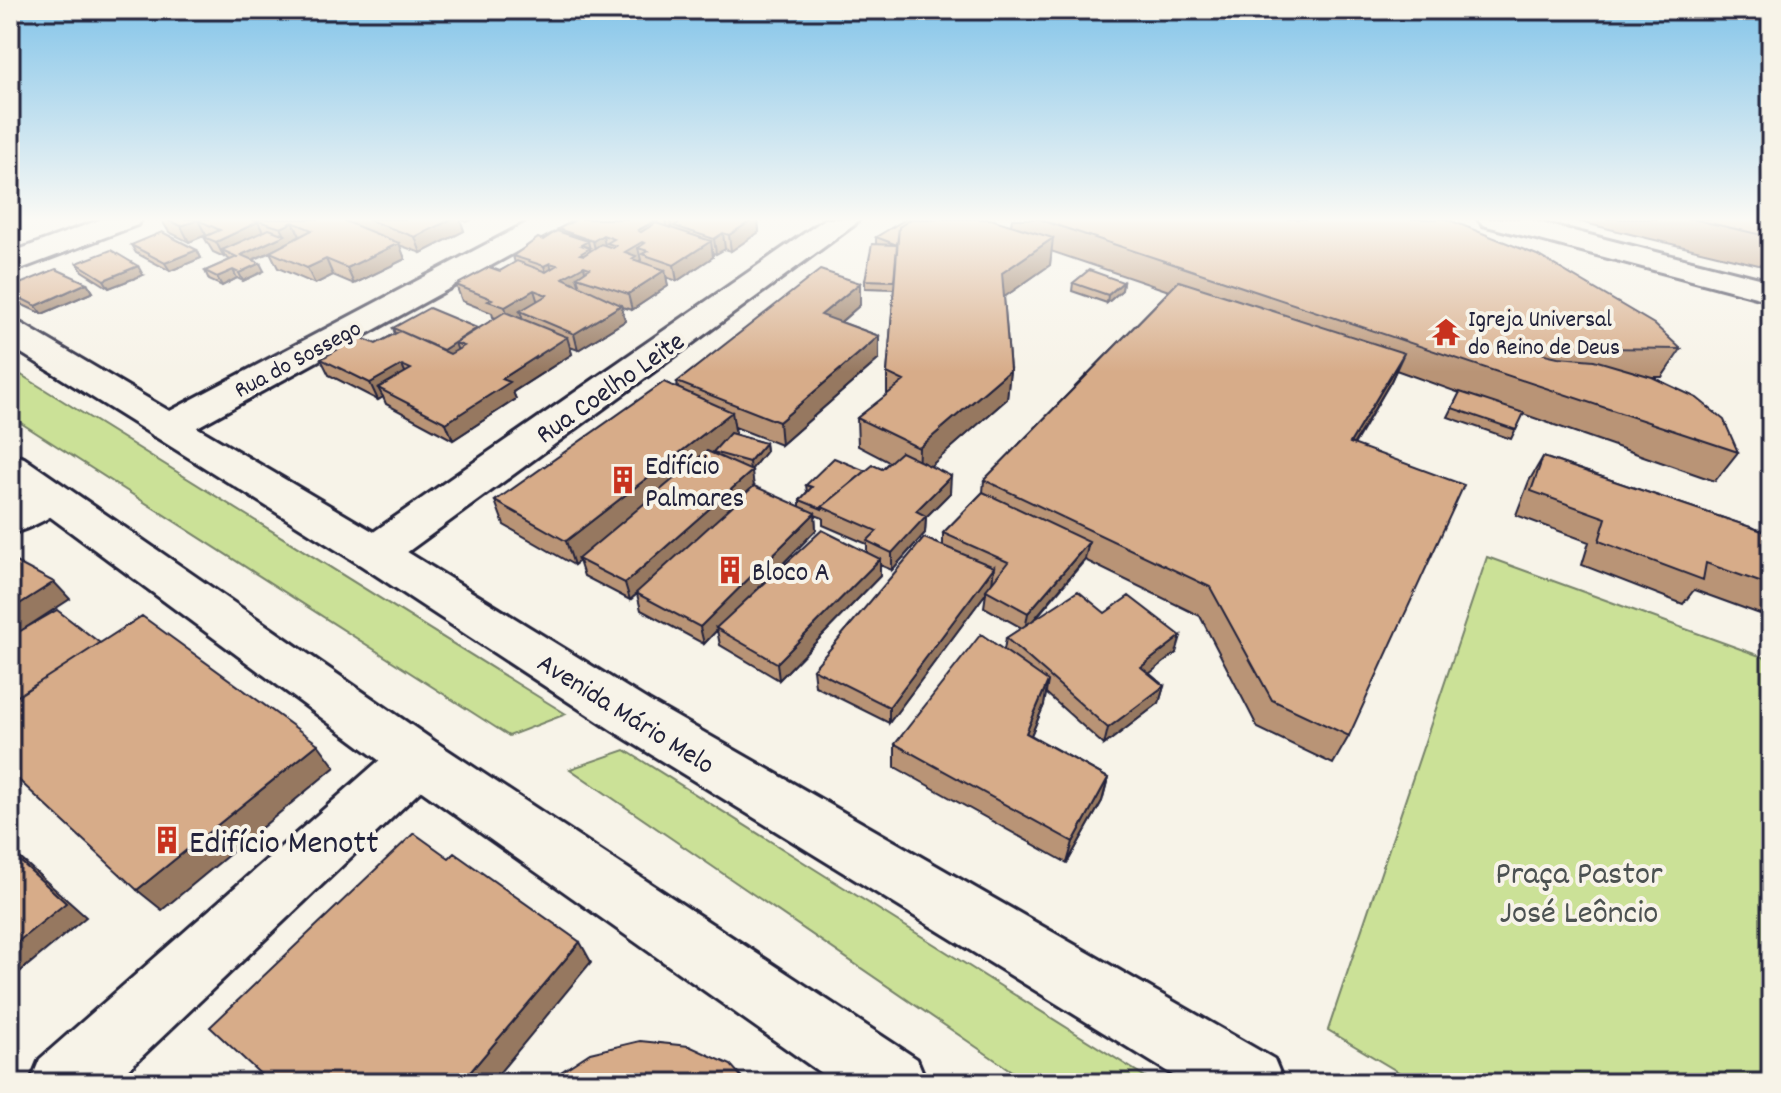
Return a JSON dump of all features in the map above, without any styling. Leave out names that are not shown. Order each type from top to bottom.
[{"type":"main road","name":"Rua do Sossego","points":[[167,428],[460,270]]},
{"type":"main road","name":"Rua Coelho Leite","points":[[375,553],[772,270]]},
{"type":"main road","points":[[1690,270],[1771,291]]},
{"type":"main road","name":"Avenida Mário Melo","points":[[10,331],[375,553],[631,716],[1250,1083]]},
{"type":"main road","points":[[23,495],[418,759],[893,1083]]},
{"type":"main road","points":[[64,1083],[418,759]]},
{"type":"green space","points":[[10,368],[566,714],[509,736],[10,416]]},
{"type":"green space","name":"Praça Pastor José Leôncio","points":[[1487,557],[1771,660],[1771,1083],[1417,1083],[1328,1030]]},
{"type":"green space","points":[[625,750],[1155,1083],[1029,1083],[570,769]]},
{"type":"building","points":[[54,270],[87,283],[36,306],[10,293],[10,288]]},
{"type":"building","points":[[88,270],[128,270],[104,280]]},
{"type":"building","points":[[207,270],[233,270],[217,277],[205,271]]},
{"type":"building","points":[[483,270],[577,270],[563,278],[621,305],[574,334],[520,311],[547,295],[534,290],[505,307],[456,285]]},
{"type":"building","points":[[587,270],[665,270],[628,294],[577,277]]},
{"type":"building","points":[[820,270],[860,283],[821,315],[879,336],[779,422],[677,382]]},
{"type":"building","points":[[867,270],[895,270],[894,281],[865,280]]},
{"type":"building","points":[[895,270],[1006,270],[1002,273],[1010,370],[919,448],[857,418],[904,381],[887,373]]},
{"type":"building","points":[[1089,270],[1123,282],[1108,295],[1073,283]]},
{"type":"building","points":[[1191,270],[1562,270],[1654,324],[1681,349],[1514,347],[1558,357],[1594,360],[1652,377],[1697,398],[1724,420],[1738,452]]},
{"type":"building","points":[[1179,281],[1404,353],[1350,443],[1464,485],[1349,736],[1272,700],[1210,587],[984,480]]},
{"type":"building","points":[[429,308],[477,328],[443,350],[393,328]]},
{"type":"building","points":[[505,312],[567,337],[502,379],[510,382],[446,423],[378,388],[411,369],[402,365],[370,383],[321,359],[360,337],[376,344],[400,331],[450,354],[464,346],[455,343]]},
{"type":"building","points":[[664,382],[732,412],[566,541],[495,501]]},
{"type":"building","points":[[1460,392],[1524,413],[1516,430],[1452,408]]},
{"type":"building","points":[[730,433],[765,443],[749,462],[713,452]]},
{"type":"building","points":[[707,451],[752,471],[625,583],[578,559]]},
{"type":"building","points":[[901,452],[951,476],[916,511],[926,516],[892,553],[867,541],[877,531],[822,507],[873,465],[882,469]]},
{"type":"building","points":[[1543,457],[1771,534],[1771,586],[1706,563],[1703,580],[1599,541],[1606,518],[1531,491]]},
{"type":"building","points":[[834,458],[866,471],[822,509],[800,500],[812,487],[806,485]]},
{"type":"building","name":"Bloco A","points":[[754,486],[815,513],[700,627],[636,593]]},
{"type":"building","points":[[983,492],[1089,542],[1028,613],[986,590],[1008,562],[943,533]]},
{"type":"building","points":[[822,530],[880,559],[777,663],[716,628]]},
{"type":"building","points":[[924,538],[994,567],[889,707],[813,669]]},
{"type":"building","points":[[10,559],[54,582],[10,610]]},
{"type":"building","points":[[1078,591],[1105,613],[1129,596],[1181,636],[1141,667],[1164,686],[1108,728],[1006,638]]},
{"type":"building","points":[[57,610],[100,643],[10,701],[10,637]]},
{"type":"building","name":"Edifício Menott","points":[[142,616],[318,744],[137,890],[10,772],[10,701]]},
{"type":"building","points":[[981,634],[1048,681],[1026,733],[1108,778],[1073,842],[895,744]]},
{"type":"building","points":[[414,833],[449,858],[454,853],[580,942],[461,1083],[270,1083],[210,1027]]},
{"type":"building","points":[[10,852],[66,903],[10,948]]},
{"type":"building","points":[[640,1041],[689,1046],[731,1065],[747,1083],[544,1083],[590,1053]]},
{"type":"place","name":"Igreja Universal do Reino de Deus","points":[[1446,332]]},
{"type":"place","name":"Edifício Palmares","points":[[623,480]]},
{"type":"place","name":"Bloco A","points":[[730,570]]},
{"type":"place","name":"Edifício Menott","points":[[167,840]]}]
